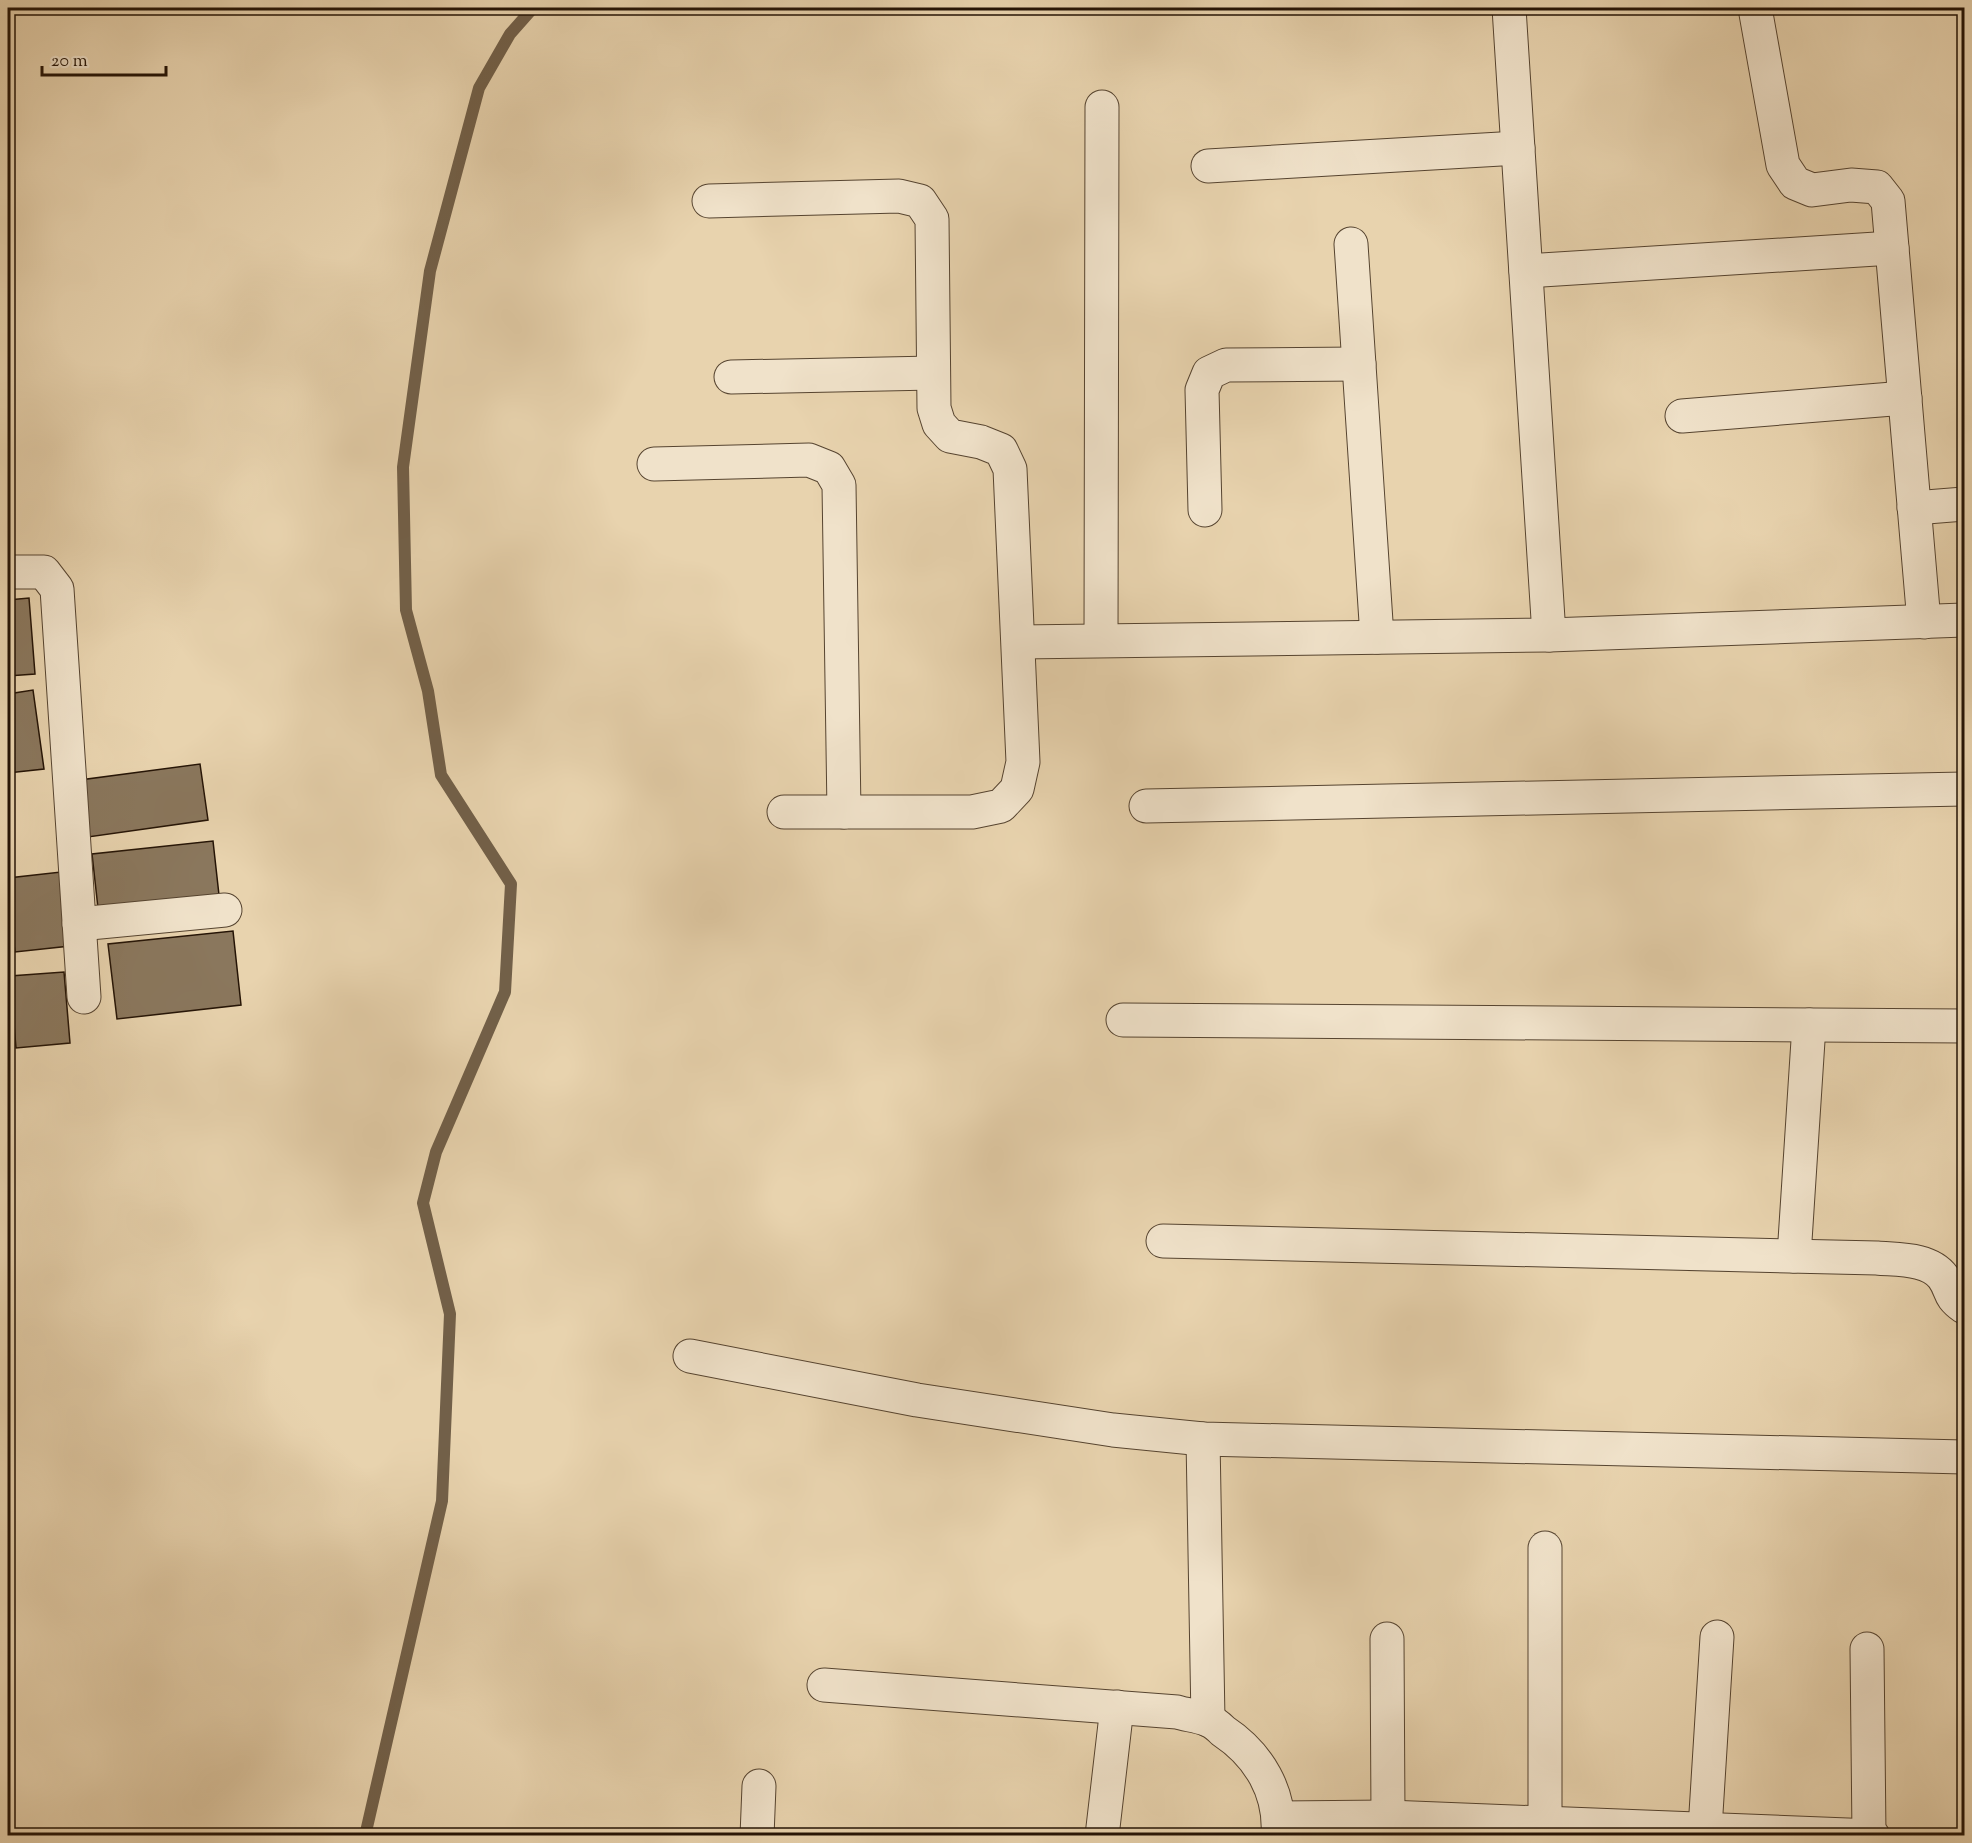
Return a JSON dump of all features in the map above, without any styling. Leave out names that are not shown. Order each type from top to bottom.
[{"type":"street","points":[[1509,8],[1549,635]]},
{"type":"street","points":[[1755,8],[1784,165],[1795,183],[1812,190],[1851,185],[1877,187],[1888,201],[1924,622]]},
{"type":"street","points":[[1101,640],[1102,107]]},
{"type":"street","points":[[1208,166],[1518,148]]},
{"type":"street","points":[[709,201],[899,196],[920,201],[932,219],[934,408],[939,424],[950,436],[981,442],[1001,450],[1010,469],[1023,762],[1017,789],[1001,806],[972,812],[784,812]]},
{"type":"street","points":[[1352,244],[1377,637]]},
{"type":"street","points":[[1526,271],[1892,248]]},
{"type":"street","points":[[1205,510],[1202,390],[1209,373],[1226,365],[1359,364]]},
{"type":"street","points":[[731,377],[933,374]]},
{"type":"street","points":[[1682,416],[1905,398]]},
{"type":"street","points":[[654,464],[809,460],[829,468],[839,485],[844,812]]},
{"type":"street","points":[[1914,508],[1965,504]]},
{"type":"street","points":[[8,572],[44,572],[57,589],[84,997]]},
{"type":"street","points":[[1019,642],[1549,635],[1965,620]]},
{"type":"street","points":[[1146,806],[1965,789]]},
{"type":"street","points":[[79,924],[225,910]]},
{"type":"street","points":[[1123,1020],[1965,1026]]},
{"type":"street","points":[[1794,1256],[1809,1025]]},
{"type":"street","points":[[1162,1241],[1877,1258],[1909,1261],[1930,1266],[1942,1276],[1953,1299],[1965,1307]]},
{"type":"street","points":[[690,1356],[917,1400],[1113,1430],[1203,1439],[1965,1457]]},
{"type":"street","points":[[1203,1439],[1208,1720]]},
{"type":"street","points":[[1545,1548],[1545,1823]]},
{"type":"street","points":[[1705,1829],[1717,1637]]},
{"type":"street","points":[[1387,1639],[1388,1817]]},
{"type":"street","points":[[824,1685],[1177,1712],[1208,1720],[1239,1741],[1262,1767],[1273,1792],[1279,1827],[1388,1817],[1426,1827],[1545,1823],[1591,1830],[1705,1829],[1747,1833],[1871,1835],[1867,1649]]},
{"type":"street","points":[[1102,1836],[1117,1707]]},
{"type":"street","points":[[757,1836],[759,1786]]},
{"type":"building","points":[[29,598],[35,674],[8,676],[8,600]]},
{"type":"building","points":[[33,690],[44,769],[8,773],[8,694]]},
{"type":"building","points":[[200,764],[208,820],[88,837],[80,780]]},
{"type":"building","points":[[213,841],[219,895],[98,908],[92,854]]},
{"type":"building","points":[[61,872],[70,946],[15,952],[8,878]]},
{"type":"building","points":[[233,931],[241,1005],[117,1019],[108,944]]},
{"type":"building","points":[[64,972],[70,1043],[16,1048],[10,976]]},
{"type":"waterway","points":[[365,1836],[442,1501],[450,1314],[423,1203],[436,1152],[505,992],[511,884],[441,775],[428,691],[406,610],[403,467],[430,271],[479,88],[510,34],[533,8]]}]
